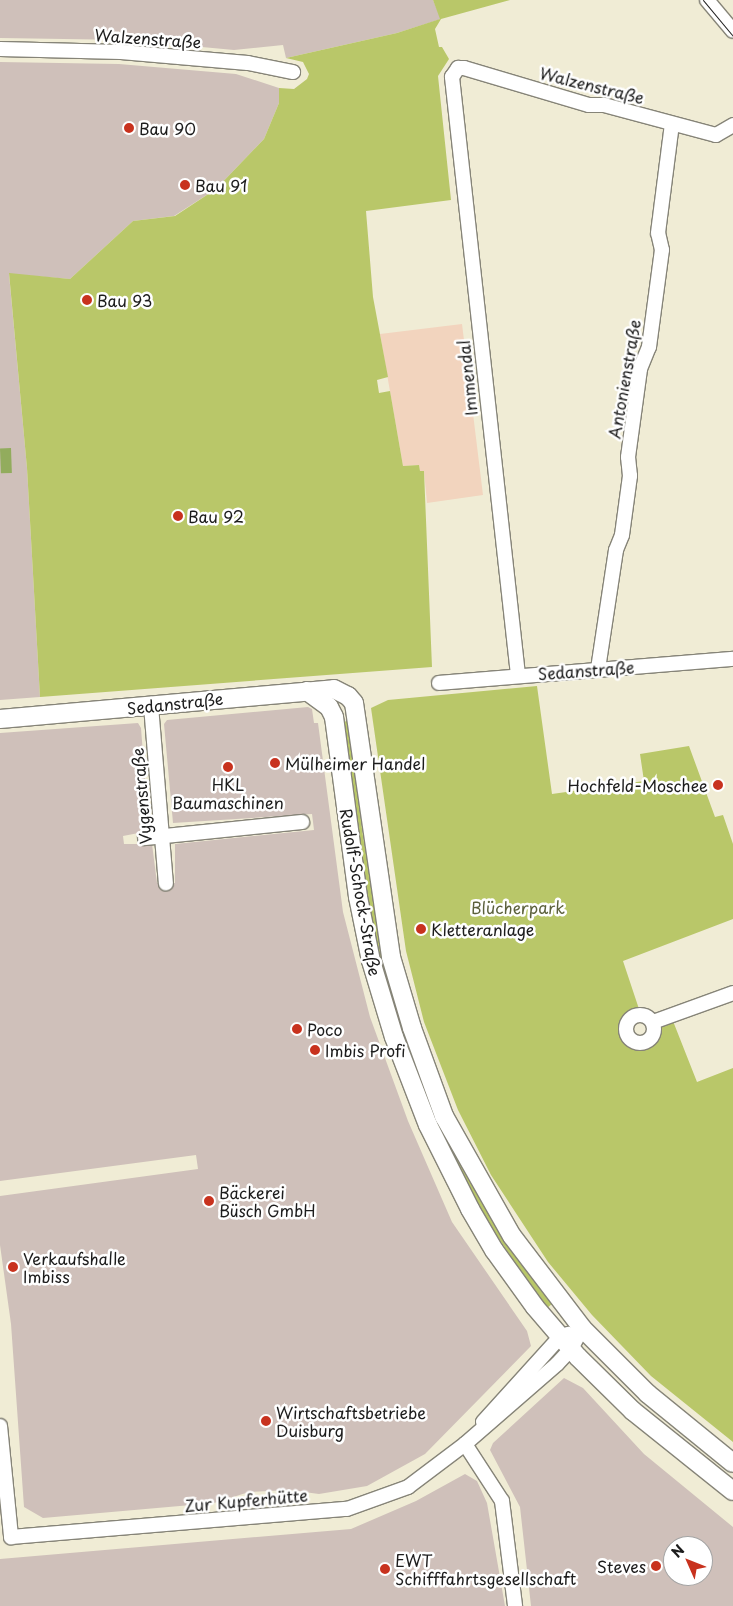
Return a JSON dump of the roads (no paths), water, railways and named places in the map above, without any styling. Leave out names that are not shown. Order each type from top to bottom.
[{"type":"main road","name":"Sedanstraße","points":[[0,720],[334,689],[348,696]]},
{"type":"main road","name":"Rudolf-Schock-Straße","points":[[307,691],[329,708],[334,717],[352,853],[371,961],[394,1038],[428,1125],[494,1250],[566,1343],[633,1411],[733,1491]]},
{"type":"main road","name":"Rudolf-Schock-Straße","points":[[348,696],[354,703],[391,957],[412,1028],[444,1116],[479,1182],[535,1270],[582,1328],[648,1394],[733,1464]]},
{"type":"street","points":[[707,0],[733,31]]},
{"type":"street","name":"Walzenstraße","points":[[0,49],[130,53],[248,62],[293,72]]},
{"type":"street","name":"Walzenstraße","points":[[452,77],[458,68],[464,68],[589,105],[604,105],[716,135],[731,130]]},
{"type":"street","name":"Immendal","points":[[452,77],[518,675]]},
{"type":"street","name":"Antonienstraße","points":[[598,669],[616,550],[622,535],[630,476],[628,457],[640,369],[649,347],[662,250],[658,233],[672,124]]},
{"type":"street","name":"Sedanstraße","points":[[439,683],[518,675],[733,659]]},
{"type":"street","name":"Vygenstraße","points":[[151,706],[166,883]]},
{"type":"street","points":[[145,838],[302,822]]},
{"type":"street","points":[[653,1022],[733,993]]},
{"type":"street","name":"Zur Kupferhütte","points":[[0,1426],[11,1537],[347,1509],[408,1487],[465,1444],[512,1406],[566,1343],[582,1328]]},
{"type":"street","points":[[465,1444],[502,1501],[515,1606]]},
{"type":"tram line","points":[[703,0],[733,36]]},
{"type":"place","name":"Bau 90","points":[[129,128]]},
{"type":"place","name":"Bau 91","points":[[185,185]]},
{"type":"place","name":"Bau 93","points":[[87,300]]},
{"type":"place","name":"Bau 92","points":[[178,516]]},
{"type":"place","name":"Mülheimer Handel","points":[[275,763]]},
{"type":"place","name":"HKL Baumaschinen","points":[[228,767]]},
{"type":"place","name":"Hochfeld-Moschee","points":[[718,785]]},
{"type":"place","name":"Kletteranlage","points":[[421,929]]},
{"type":"place","name":"Poco","points":[[297,1029]]},
{"type":"place","name":"Imbis Profi","points":[[315,1050]]},
{"type":"place","name":"Bäckerei Büsch GmbH","points":[[209,1201]]},
{"type":"place","name":"Verkaufshalle Imbiss","points":[[13,1267]]},
{"type":"place","name":"Wirtschaftsbetriebe Duisburg","points":[[266,1421]]},
{"type":"place","name":"Steves","points":[[656,1566]]},
{"type":"place","name":"EWT Schifffahrtsgesellschaft","points":[[385,1569]]},
{"type":"park label","name":"Blücherpark","points":[[518,907]]}]
